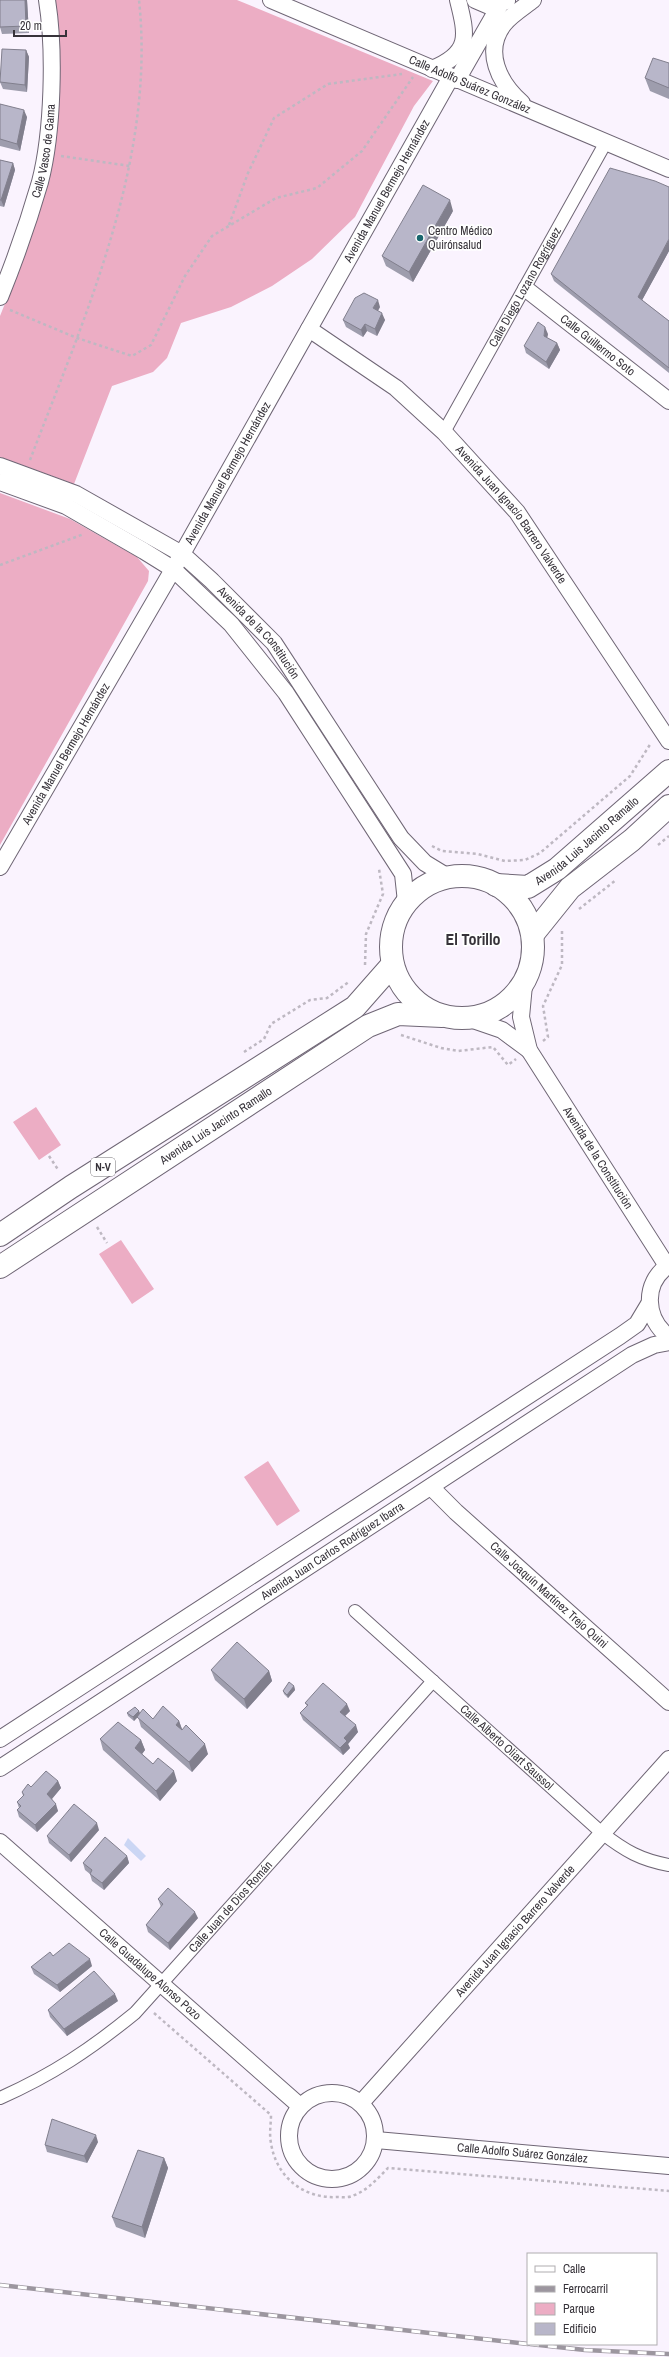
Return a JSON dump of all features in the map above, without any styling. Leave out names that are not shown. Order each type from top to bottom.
[{"type":"main road","name":"Avenida Luis Jacinto Ramallo","points":[[496,885],[528,887],[557,869],[669,771]]},
{"type":"main road","points":[[533,934],[570,888],[632,840],[669,806]]},
{"type":"main road","points":[[448,877],[472,877],[496,885],[518,902],[533,934],[534,959],[524,985],[511,1000],[492,1013],[470,1019],[442,1016],[420,1005],[403,987],[392,965],[390,943],[395,921],[406,902],[427,885],[448,877]]},
{"type":"main road","name":"Avenida Luis Jacinto Ramallo","points":[[3,1233],[356,1007],[392,965]]},
{"type":"main road","name":"Avenida Luis Jacinto Ramallo","points":[[0,1267],[368,1026],[398,1014],[442,1016]]},
{"type":"street","name":"Calle Vasco de Gama","points":[[4,303],[40,181],[45,153],[52,86],[47,0]]},
{"type":"street","name":"Calle Adolfo Suárez González","points":[[272,0],[424,70],[454,78],[669,169]]},
{"type":"street","points":[[424,70],[449,62],[460,52],[465,40],[464,25],[458,0]]},
{"type":"street","points":[[475,0],[489,6],[505,2]]},
{"type":"street","points":[[529,109],[504,84],[494,61],[494,42],[504,23],[533,0]]},
{"type":"street","name":"Avenida Manuel Bermejo Hernández","points":[[0,867],[182,554],[309,329],[454,78],[505,2]]},
{"type":"street","name":"Calle Diego Lozano Rogríguez","points":[[444,432],[526,289],[606,142]]},
{"type":"street","name":"Calle Guillermo Soto","points":[[526,289],[669,401]]},
{"type":"street","name":"Avenida Juan Ignacio Barrero Valverde","points":[[309,329],[396,388],[444,432],[517,512],[666,736]]},
{"type":"street","name":"Avenida de la Constitución","points":[[0,466],[76,494],[182,554],[212,581],[274,643],[401,838],[425,863],[448,877]]},
{"type":"street","name":"Avenida de la Constitución","points":[[0,482],[66,506],[173,569],[231,624],[286,693],[403,874],[406,902]]},
{"type":"street","name":"Avenida de la Constitución","points":[[524,985],[521,1017],[529,1050],[668,1266]]},
{"type":"street","name":"Avenida de la Constitución","points":[[470,1019],[502,1030],[529,1050]]},
{"type":"street","points":[[668,1266],[656,1277],[650,1290],[649,1304],[654,1321],[660,1330],[669,1337]]},
{"type":"street","name":"Avenida Juan Carlos Rodríguez Ibarra","points":[[0,1739],[620,1336],[637,1324],[649,1304]]},
{"type":"street","name":"Avenida Juan Carlos Rodríguez Ibarra","points":[[0,1768],[632,1355],[669,1342]]},
{"type":"street","name":"Calle Joaquín Martínez Trejo Quini","points":[[431,1487],[456,1512],[669,1702]]},
{"type":"street","name":"Calle Alberto Oliart Saussol","points":[[355,1611],[602,1834],[627,1852],[653,1862],[669,1865]]},
{"type":"street","name":"Calle Juan de Dios Román","points":[[0,2098],[58,2070],[109,2035],[135,2013],[434,1681]]},
{"type":"street","name":"Avenida Juan Ignacio Barrero Valverde","points":[[361,2103],[669,1759]]},
{"type":"street","name":"Calle Guadalupe Alonso Pozo","points":[[0,1842],[300,2106]]},
{"type":"street","points":[[326,2093],[343,2093],[361,2103],[371,2116],[375,2127],[376,2140],[368,2160],[354,2174],[342,2178],[320,2178],[308,2172],[299,2164],[291,2150],[289,2137],[291,2123],[300,2106],[314,2096],[326,2093]]},
{"type":"street","name":"Calle Adolfo Suárez González","points":[[376,2140],[669,2166]]},
{"type":"path","points":[[24,475],[77,338],[110,239],[130,166],[140,95],[141,21],[139,0]]},
{"type":"path","points":[[4,303],[77,338],[132,356],[151,345],[185,276],[212,236],[276,198],[317,188],[362,151],[424,70]]},
{"type":"path","points":[[229,226],[248,173],[274,118],[328,84],[410,73]]},
{"type":"path","points":[[45,153],[130,166]]},
{"type":"path","points":[[0,565],[85,534],[102,526]]},
{"type":"path","points":[[431,845],[442,851],[478,854],[505,861],[525,860],[540,853],[630,776],[652,741],[666,736]]},
{"type":"path","points":[[657,846],[669,836]]},
{"type":"path","points":[[364,971],[366,934],[383,894],[378,866],[378,852],[386,848]]},
{"type":"path","points":[[573,915],[621,875]]},
{"type":"path","points":[[398,1035],[442,1048],[458,1051],[493,1047],[508,1065],[548,1037],[543,1006],[562,965],[562,929],[565,924]]},
{"type":"path","points":[[238,1056],[264,1039],[271,1024],[310,1000],[327,998],[352,980]]},
{"type":"path","points":[[53,1176],[67,1168]]},
{"type":"path","points":[[150,2010],[271,2115],[271,2143],[277,2165],[286,2178],[304,2192],[325,2198],[351,2197],[370,2186],[388,2168],[669,2191]]},
{"type":"green space","points":[[55,0],[237,0],[433,81],[414,106],[355,217],[312,259],[272,286],[231,307],[181,323],[167,358],[153,372],[112,386],[74,484],[0,457],[0,316],[14,281],[52,168],[59,83]]},
{"type":"green space","points":[[0,493],[70,519],[137,557],[149,571],[148,581],[0,845]]},
{"type":"green space","points":[[36,1107],[61,1145],[39,1160],[13,1122]]},
{"type":"green space","points":[[121,1240],[154,1289],[132,1304],[99,1254]]},
{"type":"green space","points":[[268,1461],[300,1511],[277,1526],[244,1477]]},
{"type":"water","points":[[128,1838],[146,1856],[141,1861],[124,1845]]},
{"type":"building","points":[[0,0],[25,0],[26,26],[0,27]]},
{"type":"building","points":[[2,49],[26,50],[25,85],[0,82]]},
{"type":"building","points":[[653,58],[669,63],[669,88],[645,78]]},
{"type":"building","points":[[0,104],[24,110],[17,144],[0,139]]},
{"type":"building","points":[[0,160],[13,163],[1,200],[0,200]]},
{"type":"building","points":[[610,168],[655,181],[669,187],[669,239],[638,297],[669,321],[669,368],[551,274]]},
{"type":"building","name":"Centro Médico Quirónsalud","points":[[423,185],[450,200],[409,272],[382,256]]},
{"type":"building","points":[[364,293],[378,300],[373,308],[382,313],[375,329],[365,324],[361,330],[343,320],[355,298]]},
{"type":"building","points":[[538,322],[545,327],[544,336],[557,343],[546,362],[524,346]]},
{"type":"building","points":[[237,1642],[269,1671],[244,1699],[211,1670]]},
{"type":"building","points":[[289,1682],[294,1686],[287,1695],[283,1691]]},
{"type":"building","points":[[323,1683],[347,1704],[340,1712],[356,1725],[344,1738],[347,1741],[340,1748],[300,1713],[308,1705],[305,1703]]},
{"type":"building","points":[[163,1706],[179,1721],[176,1725],[182,1730],[186,1725],[205,1744],[189,1762],[137,1717],[143,1709],[153,1719]]},
{"type":"building","points":[[135,1707],[139,1711],[133,1717],[127,1713]]},
{"type":"building","points":[[118,1722],[141,1740],[135,1748],[153,1764],[158,1758],[174,1771],[156,1791],[100,1739]]},
{"type":"building","points":[[46,1771],[58,1781],[47,1794],[56,1804],[35,1825],[17,1810],[21,1806],[17,1802],[24,1795],[22,1792],[28,1784],[31,1787]]},
{"type":"building","points":[[74,1804],[97,1823],[69,1855],[47,1836]]},
{"type":"building","points":[[105,1837],[127,1856],[102,1883],[90,1874],[92,1870],[83,1863]]},
{"type":"building","points":[[168,1888],[195,1912],[168,1943],[146,1925],[163,1904],[158,1899]]},
{"type":"building","points":[[69,1943],[90,1959],[57,1985],[31,1967],[50,1952],[53,1956]]},
{"type":"building","points":[[94,1971],[115,1994],[64,2029],[48,2010]]},
{"type":"building","points":[[52,2119],[96,2135],[84,2156],[45,2145]]},
{"type":"building","points":[[138,2150],[164,2158],[142,2227],[112,2217]]},
{"type":"railway","points":[[0,2285],[527,2344]]},
{"type":"railway","points":[[539,2345],[585,2350],[669,2354]]},
{"type":"place","name":"Centro Médico Quirónsalud","points":[[420,238]]},
{"type":"district","name":"El Torillo","points":[[473,939]]}]
